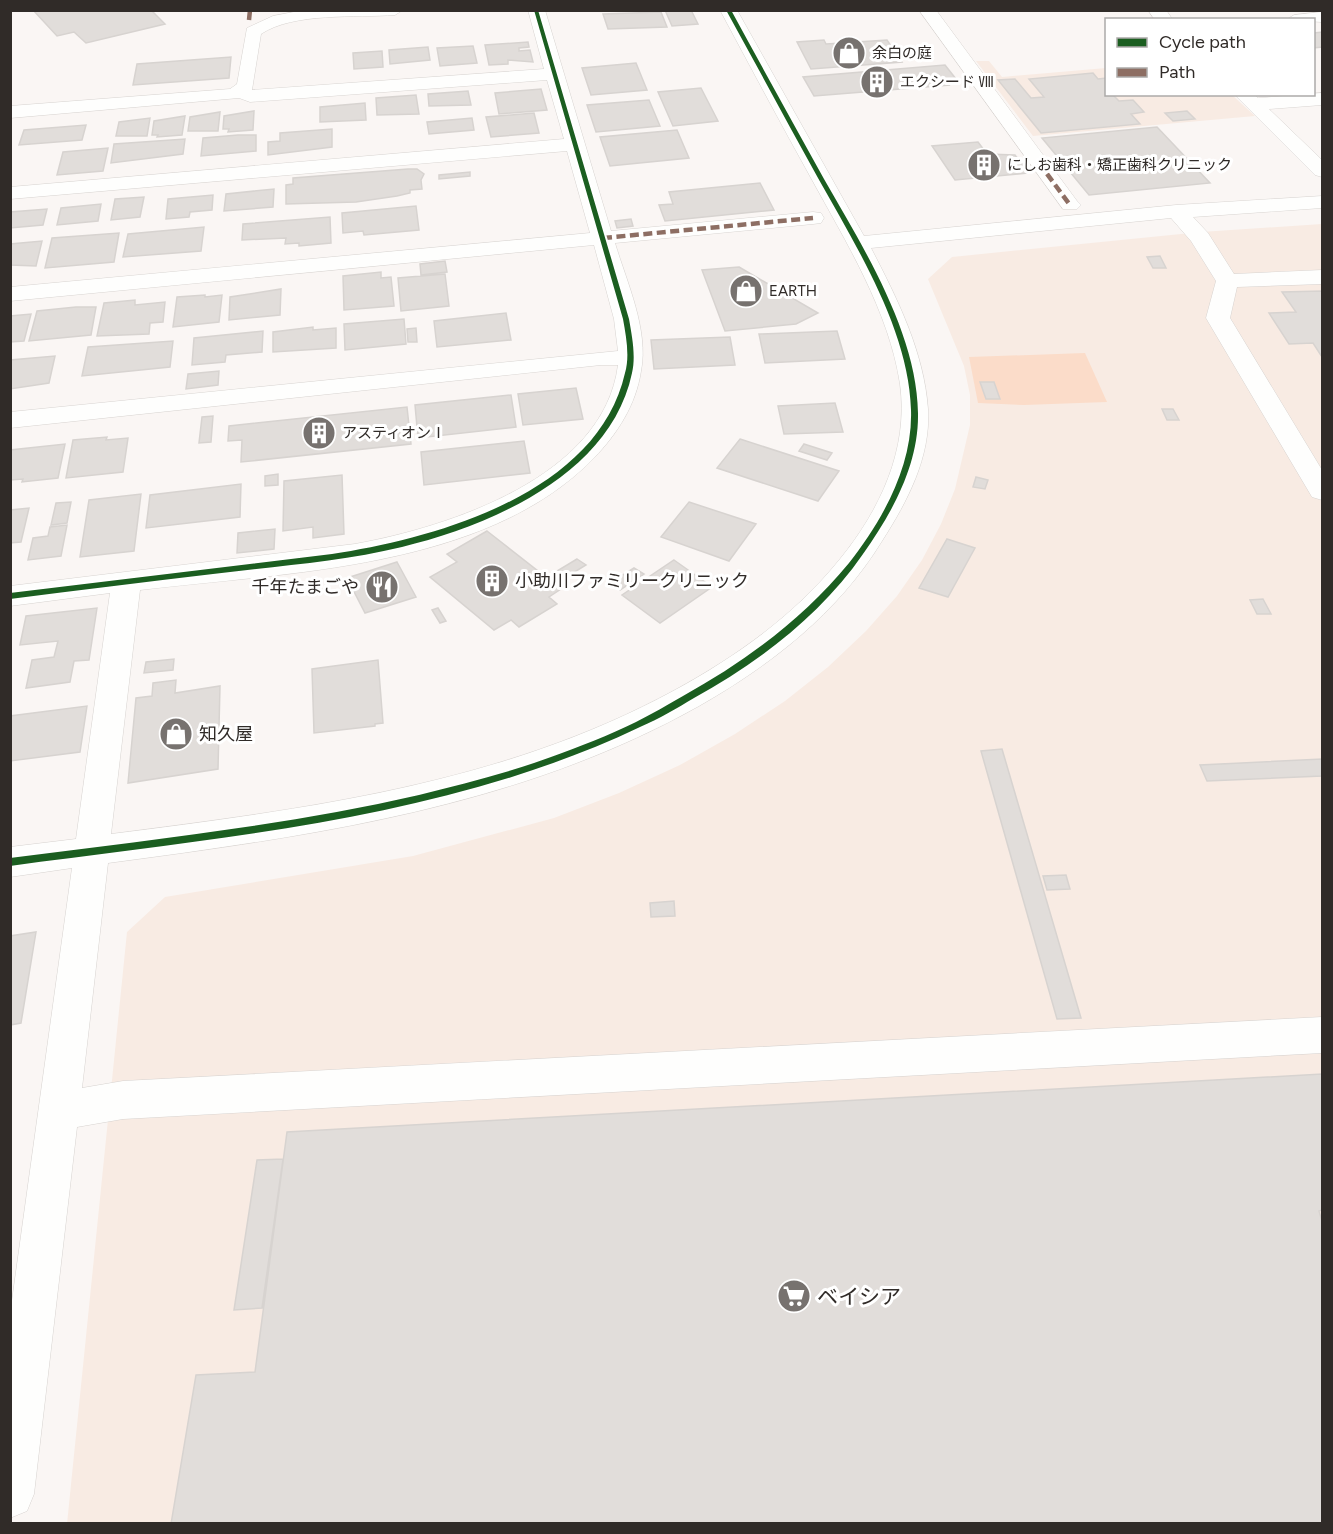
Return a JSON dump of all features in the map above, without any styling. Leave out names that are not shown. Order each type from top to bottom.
[{"type":"street","points":[[239,92],[246,84],[253,32],[259,25],[286,17],[395,10]]},
{"type":"street","points":[[10,596],[365,552],[440,534],[476,521],[537,490],[584,453],[614,413],[627,383],[630,358],[626,319],[536,10]]},
{"type":"street","points":[[10,862],[343,814],[469,787],[531,769],[590,747],[645,722],[722,678],[781,637],[845,573],[869,541],[888,509],[911,447],[916,416],[908,366],[887,307],[857,243],[728,10]]},
{"type":"street","points":[[927,10],[1070,205]]},
{"type":"street","points":[[10,112],[219,96],[239,92],[250,96],[555,74]]},
{"type":"street","points":[[1248,99],[1323,99]]},
{"type":"street","points":[[1248,99],[1323,171]]},
{"type":"street","points":[[10,193],[575,144]]},
{"type":"street","points":[[857,243],[1176,211],[1323,202]]},
{"type":"street","points":[[1176,211],[1200,238],[1227,281],[1218,318],[1323,491]]},
{"type":"street","points":[[10,294],[813,218]]},
{"type":"street","points":[[1227,281],[1323,278]]},
{"type":"street","points":[[10,420],[601,358],[630,358]]},
{"type":"street","points":[[10,1494],[19,1353],[59,1111],[126,582]]},
{"type":"street","points":[[59,1111],[134,1100],[1323,1035]]},
{"type":"shaded area","points":[[976,61],[989,61],[1002,77],[1105,68],[1105,96],[1233,96],[1255,116],[1033,136]]},
{"type":"shaded area","points":[[1322,224],[1322,1523],[67,1524],[127,932],[165,897],[413,856],[554,818],[619,793],[680,765],[735,734],[785,701],[828,667],[866,631],[897,596],[922,560],[941,524],[955,489],[970,425],[970,395],[964,366],[928,279],[952,257],[1201,232]]},
{"type":"shaded area","points":[[1085,353],[1107,402],[1024,405],[978,403],[969,357]]},
{"type":"building","points":[[33,10],[151,10],[165,24],[86,43],[74,32],[57,36]]},
{"type":"building","points":[[665,10],[691,10],[698,24],[672,26]]},
{"type":"building","points":[[661,12],[667,27],[608,29],[603,14]]},
{"type":"building","points":[[1322,32],[1322,47],[1315,48],[1315,33]]},
{"type":"building","name":"余白の庭","points":[[824,40],[826,44],[887,40],[902,62],[811,69],[797,42]]},
{"type":"building","points":[[528,42],[529,47],[519,48],[519,51],[530,50],[533,62],[508,60],[508,64],[489,65],[485,45]]},
{"type":"building","points":[[473,46],[477,63],[440,66],[437,48]]},
{"type":"building","points":[[428,47],[430,60],[390,64],[389,50]]},
{"type":"building","points":[[382,51],[383,67],[354,69],[353,53]]},
{"type":"building","points":[[231,57],[229,78],[133,85],[137,64]]},
{"type":"building","points":[[636,63],[647,90],[591,95],[582,68]]},
{"type":"building","name":"エクシード Ⅷ","points":[[945,65],[956,79],[945,80],[949,85],[814,96],[803,77]]},
{"type":"building","points":[[1093,73],[1098,79],[1105,78],[1105,96],[1114,96],[1119,101],[1133,100],[1144,112],[1131,114],[1140,124],[1041,133],[998,80],[1015,79],[1031,98],[1044,97],[1029,79]]},
{"type":"building","points":[[701,88],[718,121],[673,126],[658,92]]},
{"type":"building","points":[[541,89],[547,110],[499,114],[495,93]]},
{"type":"building","points":[[468,91],[471,105],[429,106],[428,94]]},
{"type":"building","points":[[416,95],[419,114],[377,115],[376,98]]},
{"type":"building","points":[[649,100],[660,126],[596,132],[587,105]]},
{"type":"building","points":[[365,103],[366,120],[320,122],[320,107]]},
{"type":"building","points":[[254,111],[253,130],[228,132],[229,129],[223,129],[224,116]]},
{"type":"building","points":[[1187,111],[1195,119],[1173,121],[1165,113]]},
{"type":"building","points":[[220,112],[218,131],[188,131],[190,117]]},
{"type":"building","points":[[534,113],[539,133],[491,137],[486,117]]},
{"type":"building","points":[[185,116],[182,135],[157,137],[158,135],[152,135],[154,121]]},
{"type":"building","points":[[150,118],[147,136],[116,136],[119,122]]},
{"type":"building","points":[[472,118],[474,130],[429,134],[427,122]]},
{"type":"building","points":[[86,125],[82,140],[19,145],[24,130]]},
{"type":"building","points":[[1157,127],[1210,183],[1089,195],[1042,138]]},
{"type":"building","points":[[332,129],[332,147],[268,155],[268,142],[280,141],[280,133]]},
{"type":"building","points":[[677,130],[689,158],[610,166],[600,137]]},
{"type":"building","points":[[256,135],[256,151],[201,156],[203,138]]},
{"type":"building","points":[[185,139],[183,154],[111,163],[114,144]]},
{"type":"building","name":"にしお歯科・矯正歯科クリニック","points":[[978,142],[987,154],[1015,155],[1029,173],[955,180],[932,146]]},
{"type":"building","points":[[108,148],[103,171],[57,175],[63,152]]},
{"type":"building","points":[[417,169],[424,174],[421,180],[422,189],[410,190],[410,193],[397,196],[356,202],[286,204],[286,185],[293,184],[293,178]]},
{"type":"building","points":[[470,172],[470,176],[439,179],[439,175]]},
{"type":"building","points":[[760,183],[774,210],[665,221],[659,205],[673,204],[669,192]]},
{"type":"building","points":[[274,189],[273,207],[224,211],[226,194]]},
{"type":"building","points":[[213,195],[212,210],[190,212],[189,217],[166,219],[168,199]]},
{"type":"building","points":[[144,197],[140,217],[111,220],[115,199]]},
{"type":"building","points":[[101,204],[98,221],[57,225],[61,208]]},
{"type":"building","points":[[416,206],[419,230],[364,235],[363,231],[343,233],[342,213]]},
{"type":"building","points":[[47,209],[43,225],[10,228],[10,212]]},
{"type":"building","points":[[330,217],[331,243],[299,246],[299,243],[285,244],[286,238],[242,240],[243,224]]},
{"type":"building","points":[[631,219],[633,226],[617,228],[615,221]]},
{"type":"building","points":[[204,227],[201,251],[123,257],[128,234]]},
{"type":"building","points":[[119,233],[114,262],[45,268],[52,238]]},
{"type":"building","points":[[42,241],[36,266],[10,265],[10,244]]},
{"type":"building","points":[[1160,256],[1166,268],[1153,268],[1147,257]]},
{"type":"building","points":[[445,261],[447,272],[421,275],[420,264]]},
{"type":"building","name":"EARTH","points":[[739,267],[818,313],[796,324],[725,331],[702,270]]},
{"type":"building","points":[[381,272],[381,278],[391,277],[394,306],[344,310],[343,276]]},
{"type":"building","points":[[445,274],[449,306],[401,311],[398,278]]},
{"type":"building","points":[[281,289],[280,315],[229,320],[230,297]]},
{"type":"building","points":[[1322,291],[1322,357],[1313,343],[1289,344],[1269,313],[1296,312],[1282,292]]},
{"type":"building","points":[[205,295],[205,297],[222,295],[219,322],[173,327],[177,297]]},
{"type":"building","points":[[135,300],[135,305],[165,302],[163,322],[150,323],[149,334],[97,336],[104,303]]},
{"type":"building","points":[[96,307],[91,335],[29,341],[37,311]]},
{"type":"building","points":[[506,313],[511,340],[437,347],[434,321]]},
{"type":"building","points":[[31,314],[24,341],[10,342],[10,316]]},
{"type":"building","points":[[404,319],[406,344],[345,350],[344,324]]},
{"type":"building","points":[[313,327],[313,330],[336,328],[336,348],[273,352],[273,332]]},
{"type":"building","points":[[416,328],[417,342],[408,342],[407,329]]},
{"type":"building","points":[[263,331],[262,352],[226,355],[225,362],[192,365],[194,338]]},
{"type":"building","points":[[837,331],[845,359],[765,363],[759,334]]},
{"type":"building","points":[[730,337],[735,365],[654,369],[651,340]]},
{"type":"building","points":[[173,341],[170,367],[82,376],[88,347]]},
{"type":"building","points":[[55,356],[49,383],[10,389],[10,360]]},
{"type":"building","points":[[219,371],[218,385],[186,389],[188,374]]},
{"type":"building","points":[[980,382],[994,382],[1000,399],[986,399]]},
{"type":"building","points":[[576,388],[583,419],[523,425],[518,394]]},
{"type":"building","points":[[511,395],[516,427],[418,438],[415,405]]},
{"type":"building","points":[[835,403],[843,432],[784,434],[778,406]]},
{"type":"building","name":"アスティオンⅠ","points":[[407,407],[411,444],[241,462],[242,440],[228,441],[229,426]]},
{"type":"building","points":[[1162,409],[1173,409],[1179,420],[1167,420]]},
{"type":"building","points":[[213,416],[211,442],[199,443],[202,417]]},
{"type":"building","points":[[107,437],[106,440],[128,438],[123,472],[66,478],[73,440]]},
{"type":"building","points":[[740,439],[839,471],[818,501],[717,468]]},
{"type":"building","points":[[524,441],[530,473],[424,485],[421,452]]},
{"type":"building","points":[[65,444],[58,478],[22,482],[23,479],[10,480],[10,450]]},
{"type":"building","points":[[804,444],[832,453],[827,460],[799,451]]},
{"type":"building","points":[[278,474],[278,485],[265,486],[265,476]]},
{"type":"building","points":[[342,475],[344,534],[313,538],[313,527],[283,531],[284,481]]},
{"type":"building","points":[[976,477],[988,480],[985,489],[973,487]]},
{"type":"building","points":[[241,484],[240,517],[146,528],[150,495]]},
{"type":"building","points":[[141,494],[134,551],[80,557],[89,500]]},
{"type":"building","points":[[71,502],[67,523],[51,525],[56,503]]},
{"type":"building","points":[[689,502],[756,524],[729,561],[661,537]]},
{"type":"building","points":[[29,508],[21,542],[10,543],[10,510]]},
{"type":"building","points":[[67,525],[61,556],[28,560],[33,538],[48,536],[50,527]]},
{"type":"building","points":[[275,529],[274,549],[237,553],[238,533]]},
{"type":"building","name":"小助川ファミリークリニック","points":[[487,531],[561,589],[549,597],[557,604],[519,627],[511,620],[494,630],[430,577],[457,562],[447,554]]},
{"type":"building","points":[[947,539],[975,548],[948,597],[919,588]]},
{"type":"building","points":[[577,559],[586,565],[555,584],[547,577]]},
{"type":"building","points":[[674,560],[712,587],[660,623],[622,595]]},
{"type":"building","name":"千年たまごや","points":[[397,562],[416,597],[365,613],[347,578]]},
{"type":"building","points":[[634,568],[644,574],[620,590],[610,583]]},
{"type":"building","points":[[1263,599],[1271,614],[1257,614],[1250,600]]},
{"type":"building","points":[[97,608],[89,660],[74,661],[70,682],[26,688],[32,660],[54,657],[58,641],[20,645],[26,616]]},
{"type":"building","points":[[438,608],[446,621],[440,623],[432,610]]},
{"type":"building","points":[[174,659],[173,670],[144,673],[146,662]]},
{"type":"building","points":[[378,660],[383,723],[375,724],[375,726],[314,733],[312,669]]},
{"type":"building","name":"知久屋","points":[[176,680],[175,693],[220,686],[218,769],[128,783],[136,698],[152,696],[153,683]]},
{"type":"building","points":[[87,706],[80,752],[10,761],[10,716]]},
{"type":"building","points":[[1002,749],[1081,1018],[1057,1019],[981,751]]},
{"type":"building","points":[[1322,759],[1322,776],[1207,781],[1200,765]]},
{"type":"building","points":[[1066,875],[1070,889],[1047,890],[1043,876]]},
{"type":"building","points":[[674,901],[675,916],[651,917],[650,903]]},
{"type":"building","points":[[36,932],[21,1023],[10,1025],[10,936]]},
{"type":"building","name":"ベイシア","points":[[1322,1074],[1322,1210],[1319,1211],[1322,1221],[1322,1524],[171,1524],[196,1375],[255,1372],[287,1132]]},
{"type":"building","points":[[283,1159],[262,1308],[234,1310],[257,1160]]},
{"type":"marked path","points":[[249,20],[250,10]]},
{"type":"marked path","points":[[1039,163],[1070,205]]},
{"type":"marked path","points":[[603,238],[813,218]]},
{"type":"cycle path","points":[[10,596],[332,557],[402,544],[470,523],[506,507],[541,487],[572,464],[599,437],[618,407],[629,373],[628,332],[536,10]]},
{"type":"cycle path","points":[[10,862],[285,825],[376,808],[466,787],[554,760],[638,725],[719,680],[757,654],[793,625],[842,577],[878,526],[905,470],[914,431],[915,411],[912,383],[894,322],[866,260],[728,10]]},
{"type":"place","name":"余白の庭","points":[[849,53]]},
{"type":"place","name":"エクシード Ⅷ","points":[[877,82]]},
{"type":"place","name":"にしお歯科・矯正歯科クリニック","points":[[984,165]]},
{"type":"place","name":"EARTH","points":[[746,291]]},
{"type":"place","name":"アスティオンⅠ","points":[[319,433]]},
{"type":"place","name":"小助川ファミリークリニック","points":[[492,581]]},
{"type":"place","name":"千年たまごや","points":[[382,587]]},
{"type":"place","name":"知久屋","points":[[176,734]]},
{"type":"place","name":"ベイシア","points":[[794,1296]]}]
